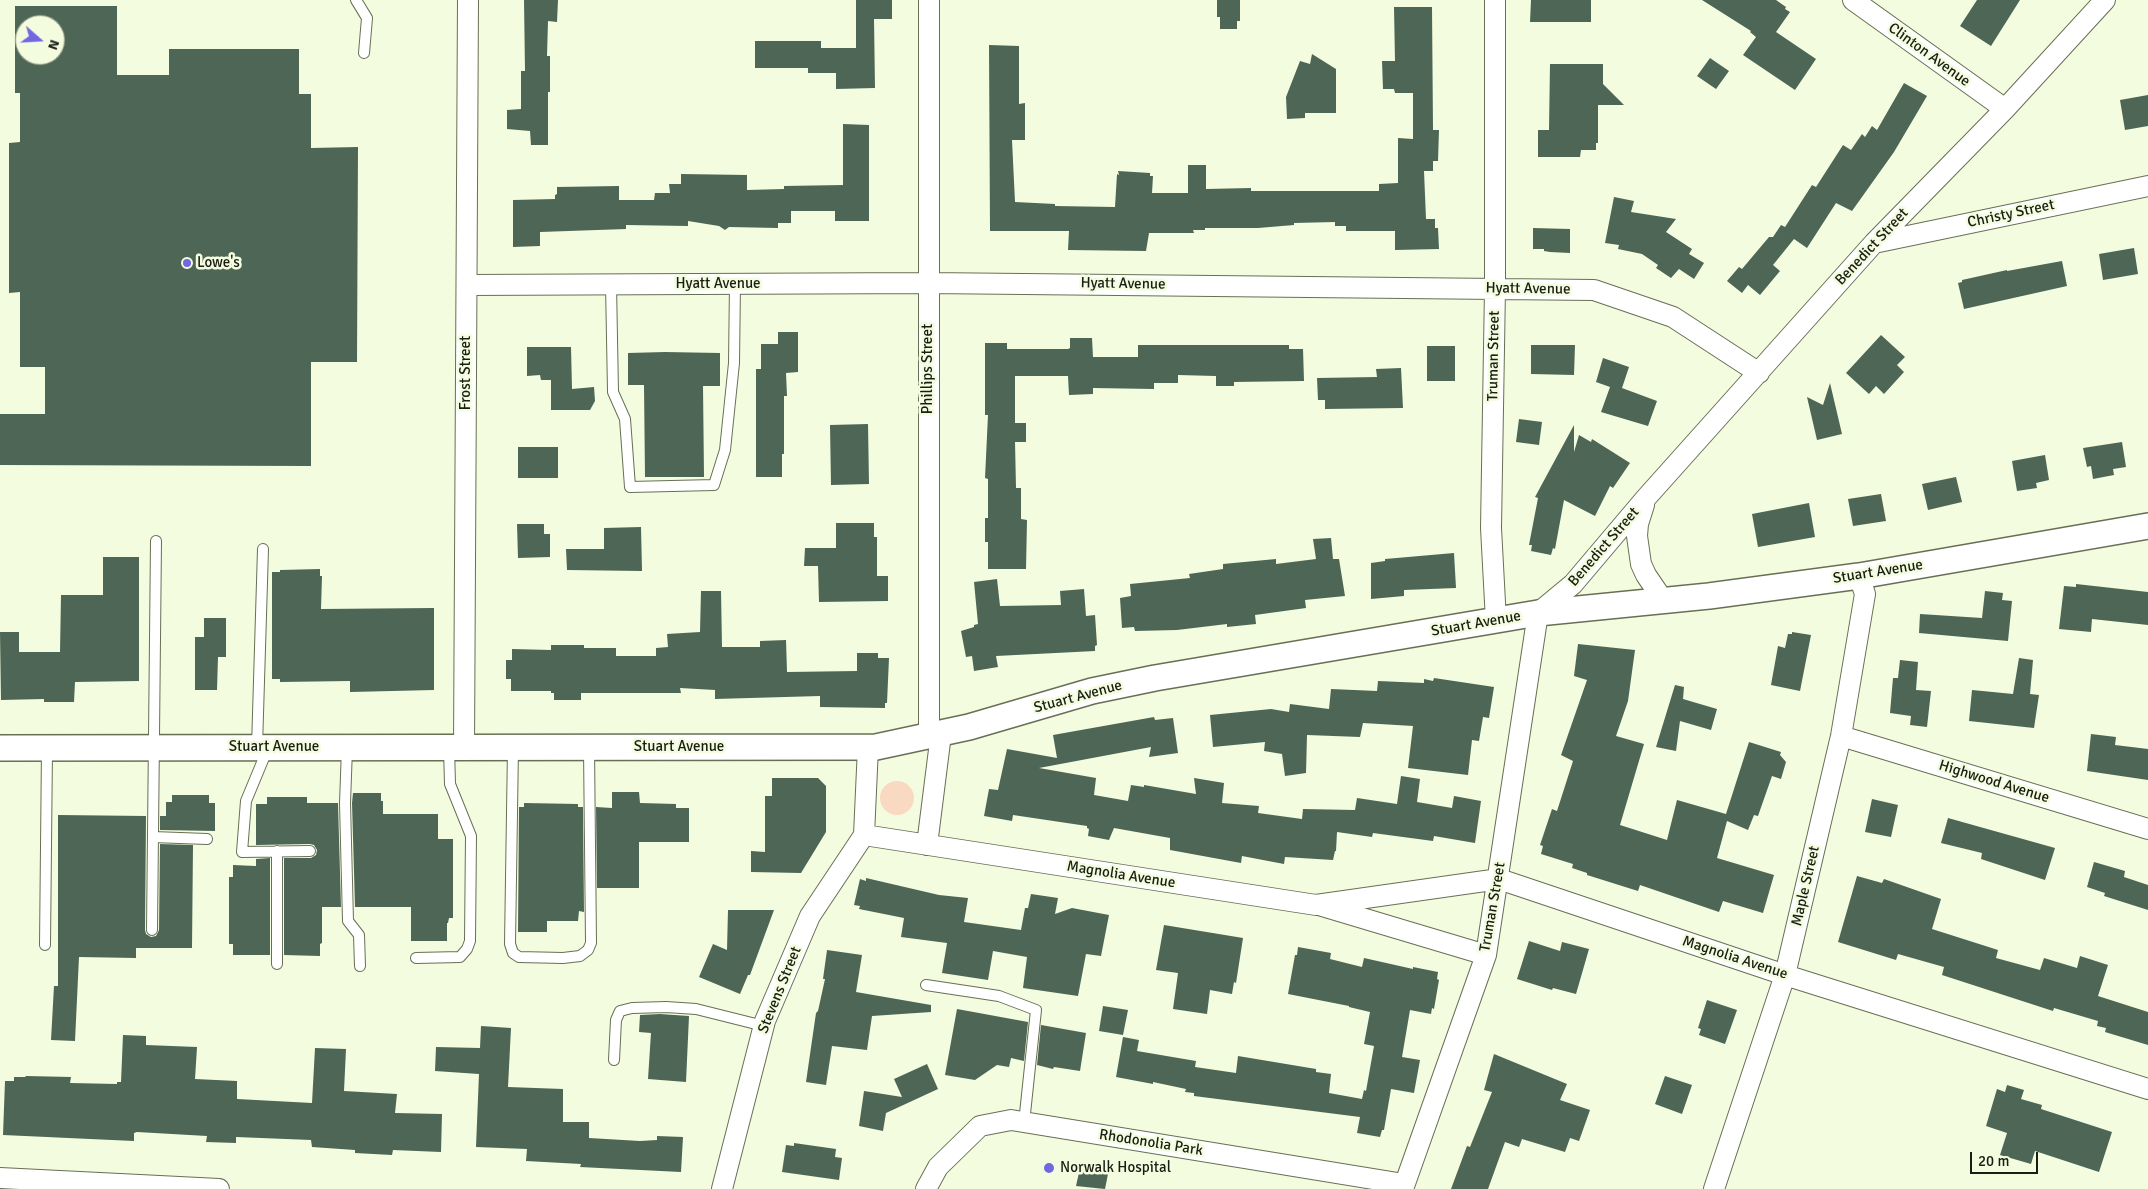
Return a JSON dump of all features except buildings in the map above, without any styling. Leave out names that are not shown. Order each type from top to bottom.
[{"type":"street","name":"Frost Street","points":[[456,747],[466,285],[468,0]]},
{"type":"street","name":"Phillips Street","points":[[929,0],[928,283],[935,735]]},
{"type":"street","name":"Truman Street","points":[[1495,0],[1495,288],[1491,528],[1496,621]]},
{"type":"street","name":"Clinton Avenue","points":[[1853,0],[2005,109]]},
{"type":"street","name":"Benedict Street","points":[[1538,613],[1573,584],[1645,499],[1874,243],[2005,109],[2105,0]]},
{"type":"street","name":"Christy Street","points":[[1874,243],[2148,186]]},
{"type":"street","name":"Hyatt Avenue","points":[[466,285],[928,283],[1594,290],[1673,316],[1759,373]]},
{"type":"street","name":"Benedict Street","points":[[1645,499],[1638,524],[1640,564],[1663,600]]},
{"type":"street","name":"Stuart Avenue","points":[[0,748],[868,747],[935,735],[1092,691],[1155,678],[1538,613],[1859,576],[2148,526]]},
{"type":"street","name":"Maple Street","points":[[1714,1189],[1785,975],[1841,736],[1865,594],[1859,576]]},
{"type":"street","name":"Truman Street","points":[[1404,1187],[1486,955],[1538,613]]},
{"type":"street","points":[[868,747],[864,835],[927,845],[935,735]]},
{"type":"street","name":"Highwood Avenue","points":[[1841,736],[2148,829]]},
{"type":"street","name":"Stevens Street","points":[[722,1189],[764,1026],[810,916],[864,835]]},
{"type":"street","name":"Magnolia Avenue","points":[[927,845],[1316,905],[1486,955]]},
{"type":"street","name":"Magnolia Avenue","points":[[1316,905],[1499,879],[1785,975],[2148,1089]]},
{"type":"street","name":"Rhodonolia Park","points":[[926,1189],[938,1166],[980,1126],[1011,1120],[1404,1187]]},
{"type":"street","points":[[0,1178],[219,1189]]},
{"type":"lane","points":[[356,0],[367,18],[364,53]]},
{"type":"lane","points":[[611,284],[614,392],[625,419],[630,487],[714,485],[726,450],[734,363],[734,284]]},
{"type":"lane","points":[[152,930],[156,541]]},
{"type":"lane","points":[[263,549],[263,747],[246,801],[242,852],[310,851]]},
{"type":"lane","points":[[347,747],[345,803],[348,921],[359,935],[360,966]]},
{"type":"lane","points":[[416,958],[460,958],[470,941],[471,836],[450,784],[456,747]]},
{"type":"lane","points":[[513,747],[510,944],[513,953],[519,957],[563,958],[580,956],[588,950],[591,943],[588,747]]},
{"type":"lane","points":[[45,944],[47,748]]},
{"type":"lane","points":[[153,837],[207,839]]},
{"type":"lane","points":[[277,851],[277,964]]},
{"type":"lane","points":[[926,985],[999,996],[1036,1010],[1024,1123]]},
{"type":"lane","points":[[614,1060],[616,1020],[620,1011],[632,1008],[666,1007],[696,1009],[764,1026]]},
{"type":"shaded area","points":[[897,781],[904,782],[909,786],[913,791],[913,805],[909,810],[904,814],[897,815],[890,814],[885,810],[881,805],[880,798],[881,791],[885,786],[890,782]]},
{"type":"place","name":"Lowe's","points":[[187,263]]},
{"type":"place","name":"Norwalk Hospital","points":[[1049,1168]]}]
